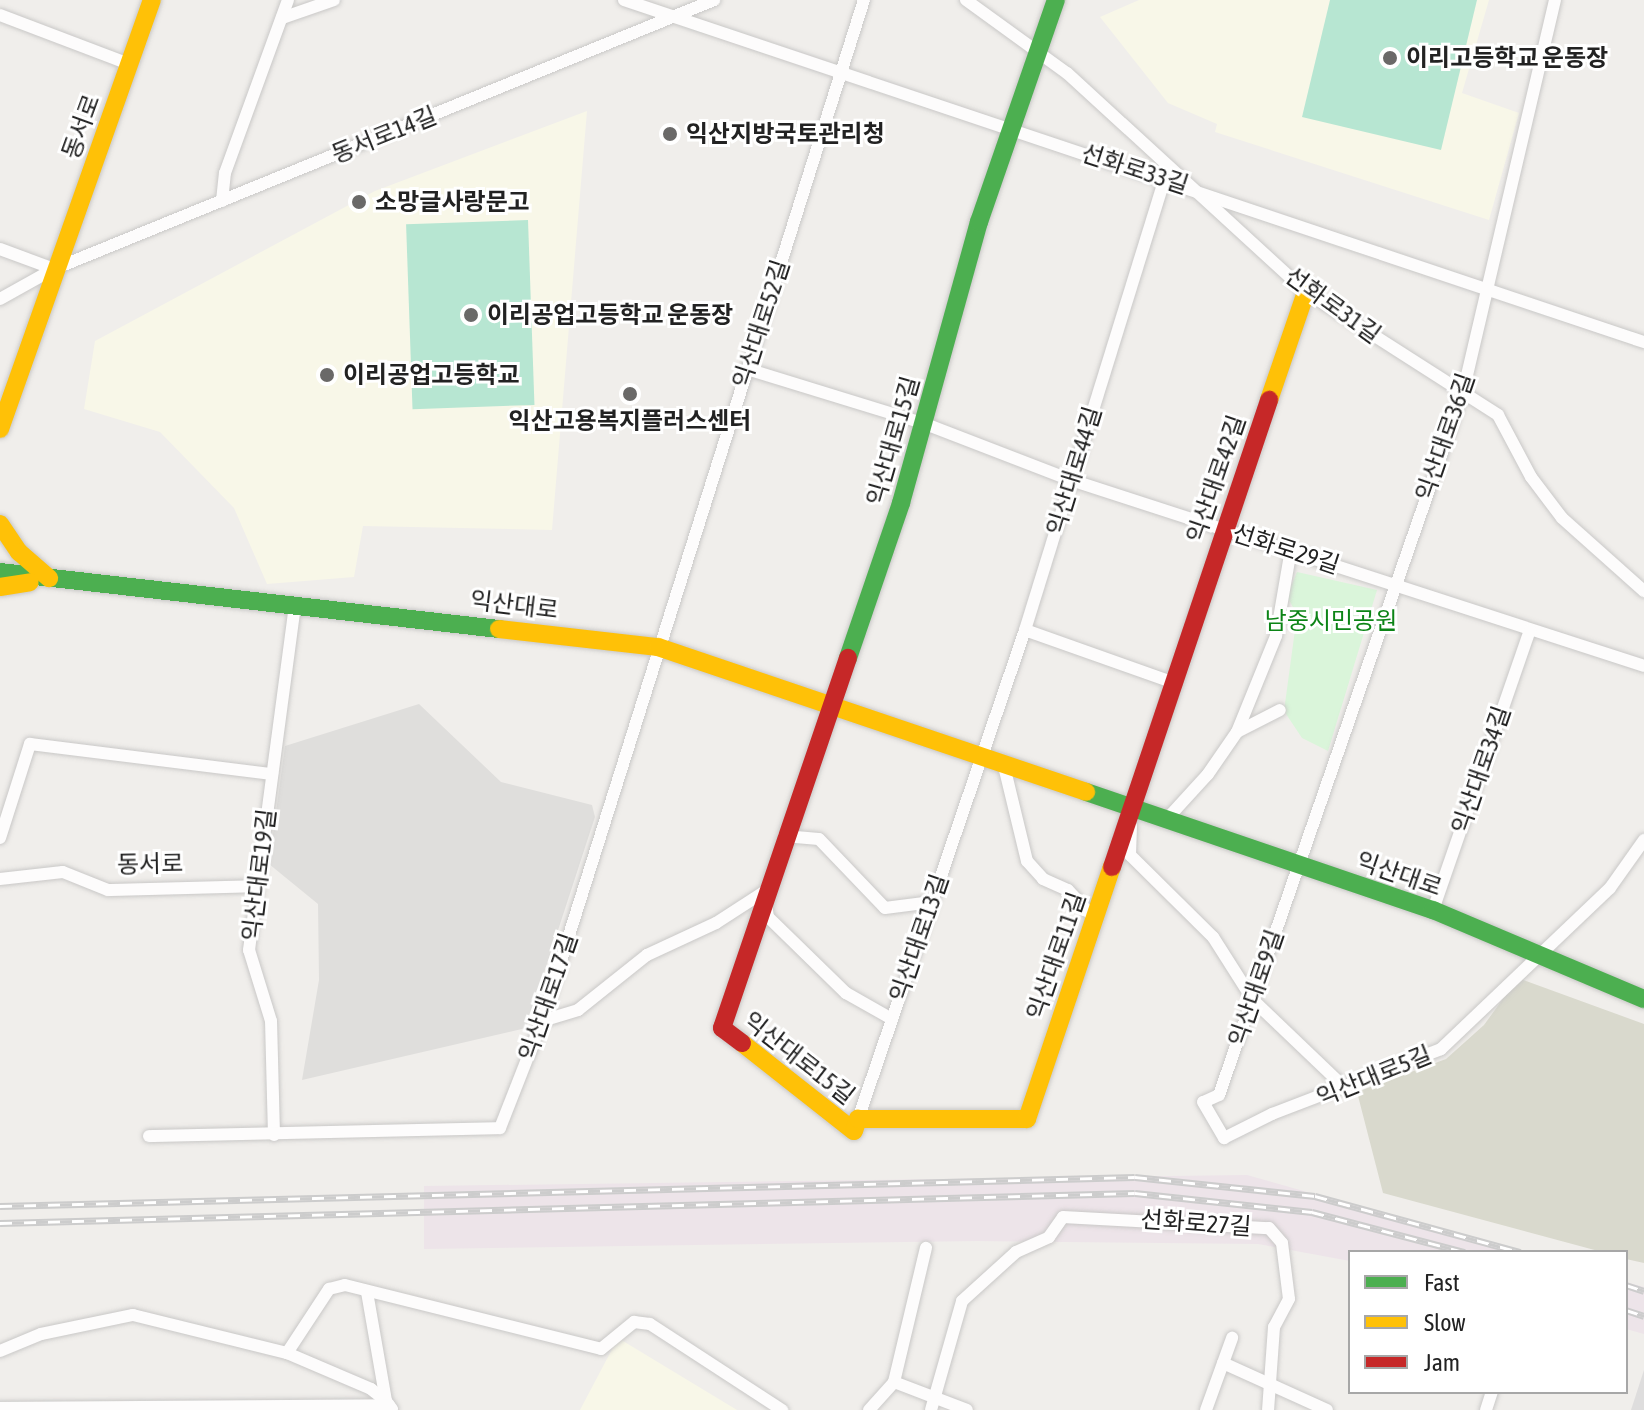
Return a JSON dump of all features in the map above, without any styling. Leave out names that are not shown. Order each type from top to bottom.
[{"type":"street","name":"동서로","points":[[0,429],[54,269],[152,0]]},
{"type":"street","points":[[222,201],[225,173],[288,0]]},
{"type":"street","points":[[282,18],[334,0]]},
{"type":"street","name":"선화로33길","points":[[624,0],[1010,125],[1163,183],[1195,188],[1644,342]]},
{"type":"street","name":"동서로14길","points":[[54,269],[714,0]]},
{"type":"street","name":"익산대로52길","points":[[658,647],[864,0]]},
{"type":"street","name":"선화로31길","points":[[966,0],[1039,50],[1195,188],[1306,292],[1498,415],[1531,477],[1562,518],[1644,591]]},
{"type":"street","name":"익산대로15길","points":[[1027,1119],[858,1119],[854,1131],[722,1028],[764,892],[831,708],[923,423],[1010,125],[1056,0]]},
{"type":"street","name":"익산대로36길","points":[[1298,864],[1463,392],[1555,0]]},
{"type":"street","points":[[0,15],[129,64]]},
{"type":"street","name":"익산대로44길","points":[[978,757],[1025,630],[1163,183]]},
{"type":"street","points":[[0,249],[54,269]]},
{"type":"street","points":[[0,299],[54,269]]},
{"type":"street","name":"익산대로42길","points":[[1132,809],[1224,528],[1306,292]]},
{"type":"street","name":"선화로29길","points":[[747,369],[923,423],[1071,480],[1644,666]]},
{"type":"street","points":[[0,524],[19,552],[49,578]]},
{"type":"street","points":[[1166,820],[1208,774],[1237,732],[1276,636],[1291,549]]},
{"type":"street","name":"익산대로","points":[[0,572],[295,603],[658,647],[1433,910],[1534,956],[1644,999]]},
{"type":"street","points":[[0,587],[49,578]]},
{"type":"street","name":"익산대로19길","points":[[274,1135],[271,1021],[249,950],[295,603]]},
{"type":"street","points":[[1025,630],[1175,683]]},
{"type":"street","name":"익산대로34길","points":[[1433,910],[1530,630]]},
{"type":"street","name":"익산대로17길","points":[[274,1135],[500,1128],[542,1021],[658,647]]},
{"type":"street","points":[[1237,732],[1280,710]]},
{"type":"street","name":"익산대로19길","points":[[0,838],[30,744],[272,774]]},
{"type":"street","name":"익산대로13길","points":[[858,1119],[978,757]]},
{"type":"street","points":[[1004,766],[1027,861],[1043,879],[1068,890],[1094,918]]},
{"type":"street","points":[[1132,809],[1130,855],[1213,937],[1253,1000],[1346,1089]]},
{"type":"street","name":"익산대로11길","points":[[1027,1119],[1132,809]]},
{"type":"street","points":[[784,836],[819,839],[885,908],[932,902]]},
{"type":"street","name":"익산대로5길","points":[[1203,1102],[1224,1138],[1272,1114],[1346,1089],[1441,1049],[1479,1018],[1534,956],[1610,888],[1644,840]]},
{"type":"street","name":"익산대로9길","points":[[1203,1102],[1219,1095],[1298,864]]},
{"type":"street","name":"동서로","points":[[0,879],[63,872],[108,890],[257,886]]},
{"type":"street","points":[[542,1021],[578,1010],[647,955],[716,923],[764,892],[768,917],[846,993],[892,1019]]},
{"type":"street","points":[[149,1136],[274,1135]]},
{"type":"street","name":"선화로27길","points":[[936,1396],[962,1301],[1016,1252],[1049,1237],[1063,1217],[1269,1228],[1282,1243],[1289,1299],[1274,1327],[1268,1410]]},
{"type":"street","points":[[869,1410],[894,1382],[926,1248]]},
{"type":"street","points":[[287,1353],[329,1289],[345,1285],[601,1349],[634,1322],[650,1324],[782,1410]]},
{"type":"street","points":[[367,1292],[389,1405]]},
{"type":"street","points":[[0,1351],[41,1334],[133,1315],[287,1353],[371,1389],[389,1405]]},
{"type":"street","points":[[1206,1410],[1232,1338]]},
{"type":"street","points":[[1223,1363],[1327,1410]]},
{"type":"street","points":[[894,1382],[967,1410]]},
{"type":"street","points":[[931,1410],[936,1396]]},
{"type":"street","points":[[0,1408],[389,1405]]},
{"type":"shaded area","points":[[1139,0],[1489,0],[1462,93],[1519,113],[1489,220],[1215,132],[1217,124],[1168,103],[1100,17]]},
{"type":"shaded area","name":"이리공업고등학교","points":[[587,111],[552,530],[363,526],[354,577],[267,584],[234,508],[160,432],[84,409],[95,341],[375,191]]},
{"type":"shaded area","points":[[419,704],[501,782],[592,805],[595,817],[526,1028],[302,1080],[319,980],[318,904],[269,864],[285,746]]},
{"type":"shaded area","points":[[1518,978],[1644,1024],[1644,1263],[1628,1259],[1628,1250],[1595,1250],[1383,1193],[1357,1092],[1446,1059],[1484,1025]]},
{"type":"shaded area","points":[[1247,1175],[1512,1250],[1348,1250],[1348,1261],[1258,1244],[977,1241],[424,1249],[424,1186]]},
{"type":"shaded area","points":[[1628,1283],[1644,1287],[1644,1334],[1628,1330]]},
{"type":"shaded area","points":[[618,1338],[737,1410],[580,1410]]},
{"type":"green space","name":"이리고등학교 운동장","points":[[1330,0],[1477,0],[1441,150],[1302,117]]},
{"type":"green space","name":"이리공업고등학교 운동장","points":[[528,220],[534,405],[413,409],[406,224]]},
{"type":"green space","name":"남중시민공원","points":[[1297,572],[1377,590],[1328,751],[1302,738],[1284,711],[1297,615],[1287,596]]},
{"type":"pier","points":[[1644,1370],[1644,1410],[1631,1410]]},
{"type":"railway","points":[[0,1206],[1135,1177],[1315,1196],[1513,1250]]},
{"type":"railway","points":[[0,1223],[1135,1193],[1312,1212],[1457,1250]]},
{"type":"railway","points":[[1628,1286],[1644,1291]]},
{"type":"railway","points":[[1628,1311],[1644,1316]]},
{"type":"traffic: fast","points":[[848,658],[901,503],[979,222],[1056,0]]},
{"type":"traffic: fast","points":[[0,572],[499,629]]},
{"type":"traffic: fast","points":[[1086,792],[1433,910],[1644,999]]},
{"type":"traffic: slow","points":[[0,429],[152,0]]},
{"type":"traffic: slow","points":[[1269,400],[1306,292]]},
{"type":"traffic: slow","points":[[0,524],[19,552],[49,578]]},
{"type":"traffic: slow","points":[[0,587],[30,582]]},
{"type":"traffic: slow","points":[[499,629],[658,647],[1086,792]]},
{"type":"traffic: slow","points":[[742,1043],[854,1131],[858,1119],[1027,1119],[1112,867]]},
{"type":"traffic: jam","points":[[1112,867],[1269,400]]},
{"type":"traffic: jam","points":[[742,1043],[722,1028],[848,658]]},
{"type":"place","name":"이리고등학교 운동장","points":[[1390,58]]},
{"type":"place","name":"익산지방국토관리청","points":[[670,134]]},
{"type":"place","name":"소망글사랑문고","points":[[359,202]]},
{"type":"place","name":"이리공업고등학교 운동장","points":[[471,315]]},
{"type":"place","name":"이리공업고등학교","points":[[327,375]]},
{"type":"place","name":"익산고용복지플러스센터","points":[[630,394]]}]
